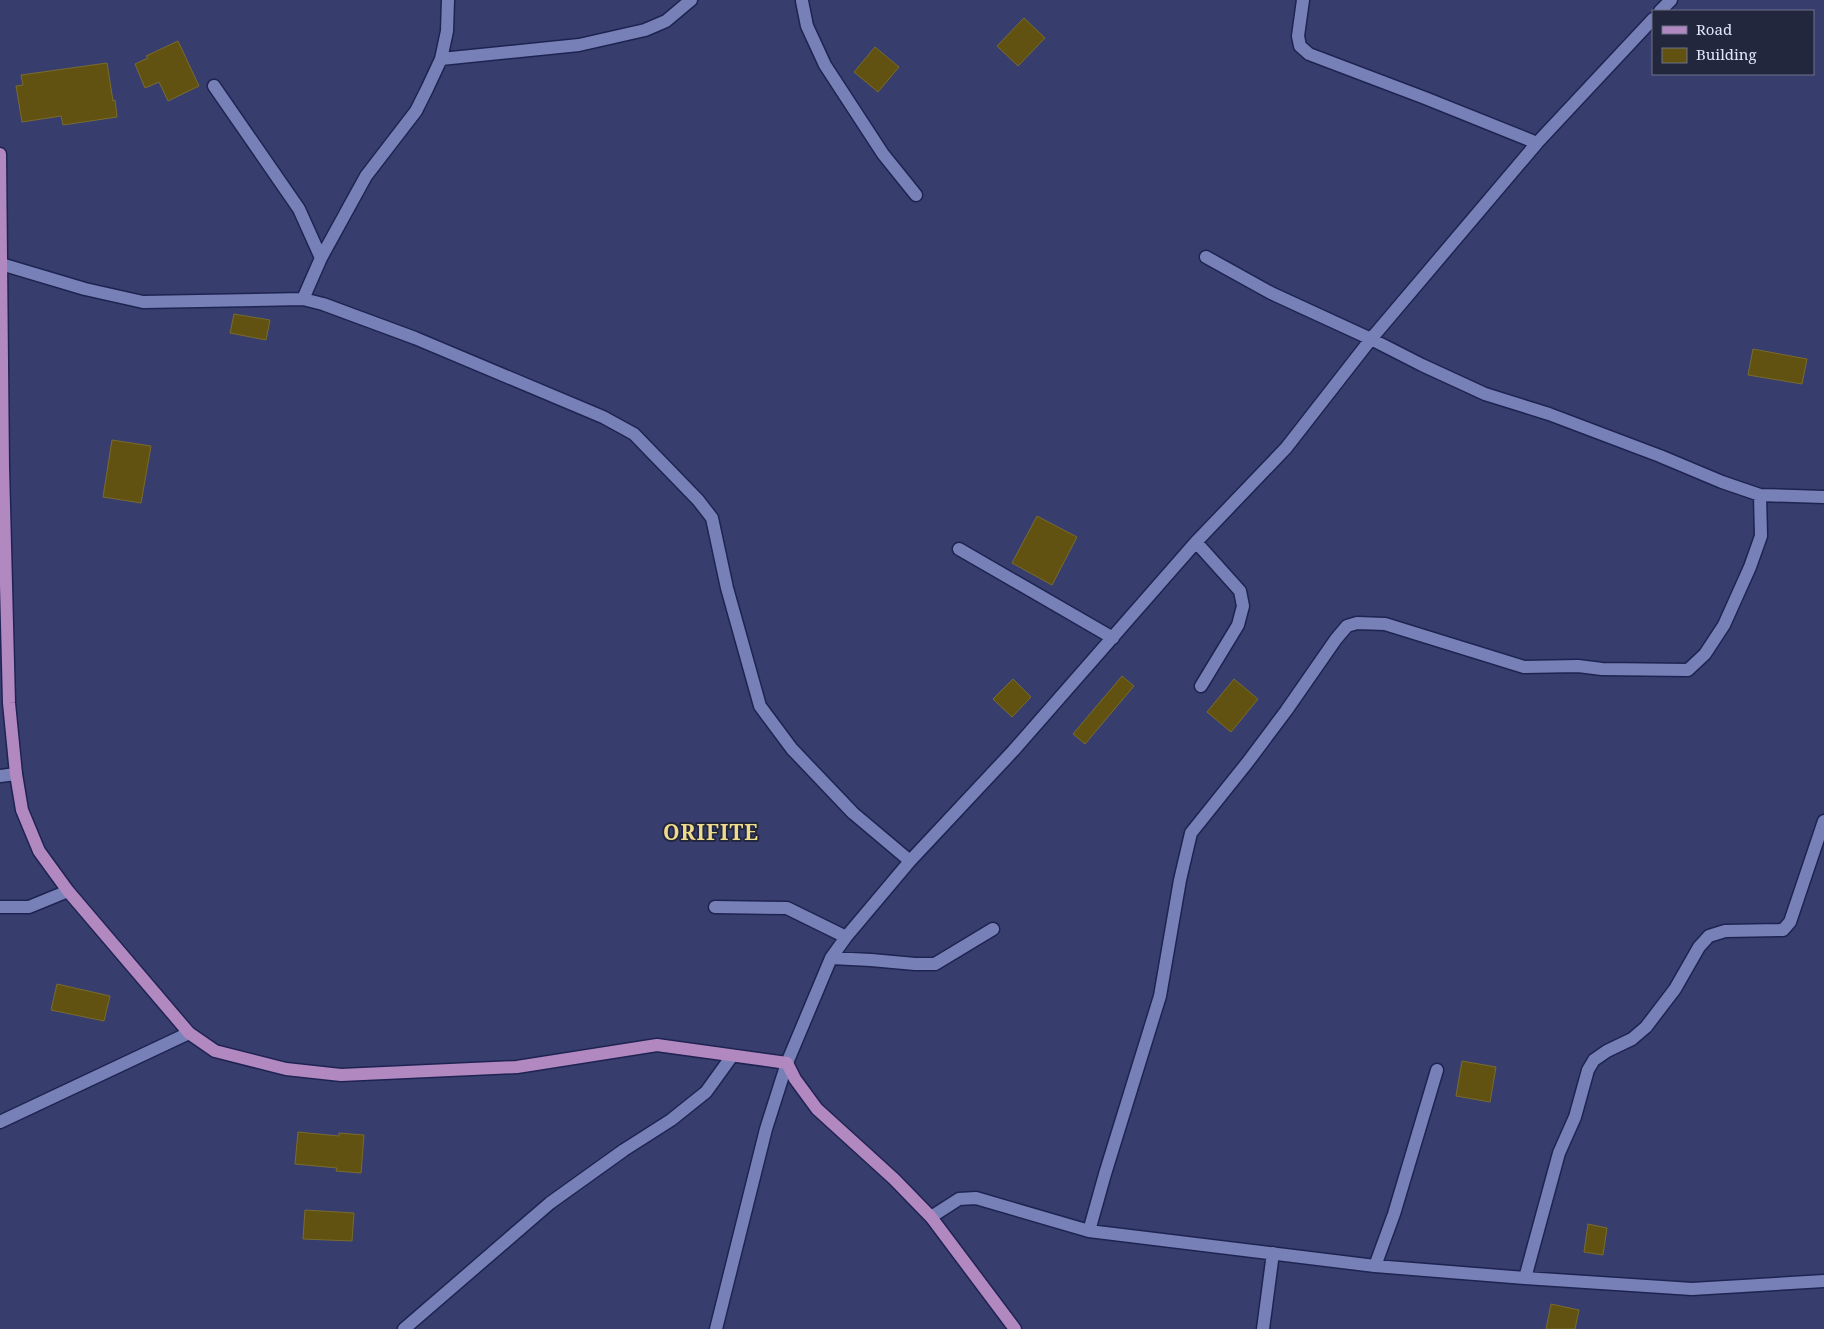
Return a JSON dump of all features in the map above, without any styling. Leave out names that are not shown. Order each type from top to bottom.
[{"type":"main road","points":[[0,154],[3,467],[9,703],[16,774],[22,810],[39,850],[68,891],[189,1034],[214,1051],[286,1069],[341,1076],[517,1067],[657,1045],[787,1064],[795,1079],[817,1109],[894,1179],[931,1216],[1015,1329]]},
{"type":"street","points":[[303,299],[321,258],[366,176],[416,110],[441,59],[448,31],[448,0]]},
{"type":"street","points":[[441,59],[579,44],[645,30],[666,21],[691,0]]},
{"type":"street","points":[[798,0],[804,0],[807,26],[825,65],[883,154],[916,195]]},
{"type":"street","points":[[1303,0],[1298,36],[1300,46],[1309,54],[1537,143]]},
{"type":"street","points":[[1661,10],[1671,0]]},
{"type":"street","points":[[716,1329],[766,1129],[787,1064],[831,958],[846,937],[910,861],[1013,751],[1196,542],[1286,448],[1371,339],[1537,143],[1652,20]]},
{"type":"street","points":[[214,86],[299,209],[321,258]]},
{"type":"street","points":[[1206,257],[1271,293],[1485,394],[1549,414],[1760,495],[1824,497]]},
{"type":"street","points":[[1,264],[85,289],[143,302],[303,299],[323,304],[415,338],[603,417],[634,434],[698,500],[712,518],[727,588],[760,706],[792,749],[853,813],[910,861]]},
{"type":"street","points":[[1089,1231],[1097,1198],[1160,996],[1190,833],[1248,763],[1347,626],[1357,623],[1384,624],[1524,667],[1578,666],[1602,669],[1688,670],[1705,654],[1724,625],[1750,568],[1761,536],[1760,495]]},
{"type":"street","points":[[1196,542],[1240,591],[1243,606],[1238,625],[1201,686]]},
{"type":"street","points":[[959,548],[1113,638]]},
{"type":"street","points":[[0,776],[16,774]]},
{"type":"street","points":[[1525,1278],[1559,1153],[1575,1117],[1588,1070],[1594,1060],[1607,1051],[1632,1039],[1646,1027],[1675,989],[1698,947],[1710,936],[1725,931],[1783,930],[1790,922],[1824,821]]},
{"type":"street","points":[[0,907],[29,907],[68,891]]},
{"type":"street","points":[[715,908],[787,908],[846,937]]},
{"type":"street","points":[[831,958],[934,964],[993,929]]},
{"type":"street","points":[[0,1122],[189,1034]]},
{"type":"street","points":[[404,1329],[550,1203],[624,1150],[671,1120],[706,1092],[732,1056]]},
{"type":"street","points":[[1375,1266],[1394,1214],[1437,1070]]},
{"type":"street","points":[[931,1216],[959,1198],[976,1198],[1089,1231],[1375,1266],[1692,1289],[1824,1281]]},
{"type":"street","points":[[1263,1329],[1274,1253]]},
{"type":"building","points":[[1024,18],[1045,38],[1018,66],[997,46]]},
{"type":"building","points":[[178,41],[199,86],[168,101],[159,82],[145,88],[135,64],[148,58],[146,56]]},
{"type":"building","points":[[875,47],[899,67],[878,92],[854,72]]},
{"type":"building","points":[[107,63],[117,117],[63,125],[61,116],[22,122],[16,86],[23,85],[21,75]]},
{"type":"building","points":[[234,314],[270,320],[266,340],[230,333]]},
{"type":"building","points":[[1753,349],[1807,359],[1802,384],[1748,375]]},
{"type":"building","points":[[112,440],[151,446],[141,503],[103,497]]},
{"type":"building","points":[[1037,516],[1077,537],[1052,585],[1012,563]]},
{"type":"building","points":[[1122,676],[1134,686],[1085,744],[1073,734]]},
{"type":"building","points":[[1013,679],[1031,697],[1012,717],[993,699]]},
{"type":"building","points":[[1234,679],[1258,699],[1231,732],[1207,712]]},
{"type":"building","points":[[57,984],[110,996],[104,1021],[51,1010]]},
{"type":"building","points":[[1462,1061],[1496,1067],[1490,1102],[1456,1096]]},
{"type":"building","points":[[298,1132],[339,1136],[339,1133],[364,1135],[361,1173],[336,1171],[337,1168],[295,1164]]},
{"type":"building","points":[[305,1210],[354,1213],[352,1241],[303,1239]]},
{"type":"building","points":[[1588,1224],[1607,1228],[1603,1255],[1584,1252]]},
{"type":"building","points":[[1551,1304],[1579,1310],[1575,1329],[1546,1329]]},
{"type":"district","name":"ORIFITE","points":[[711,833]]}]
